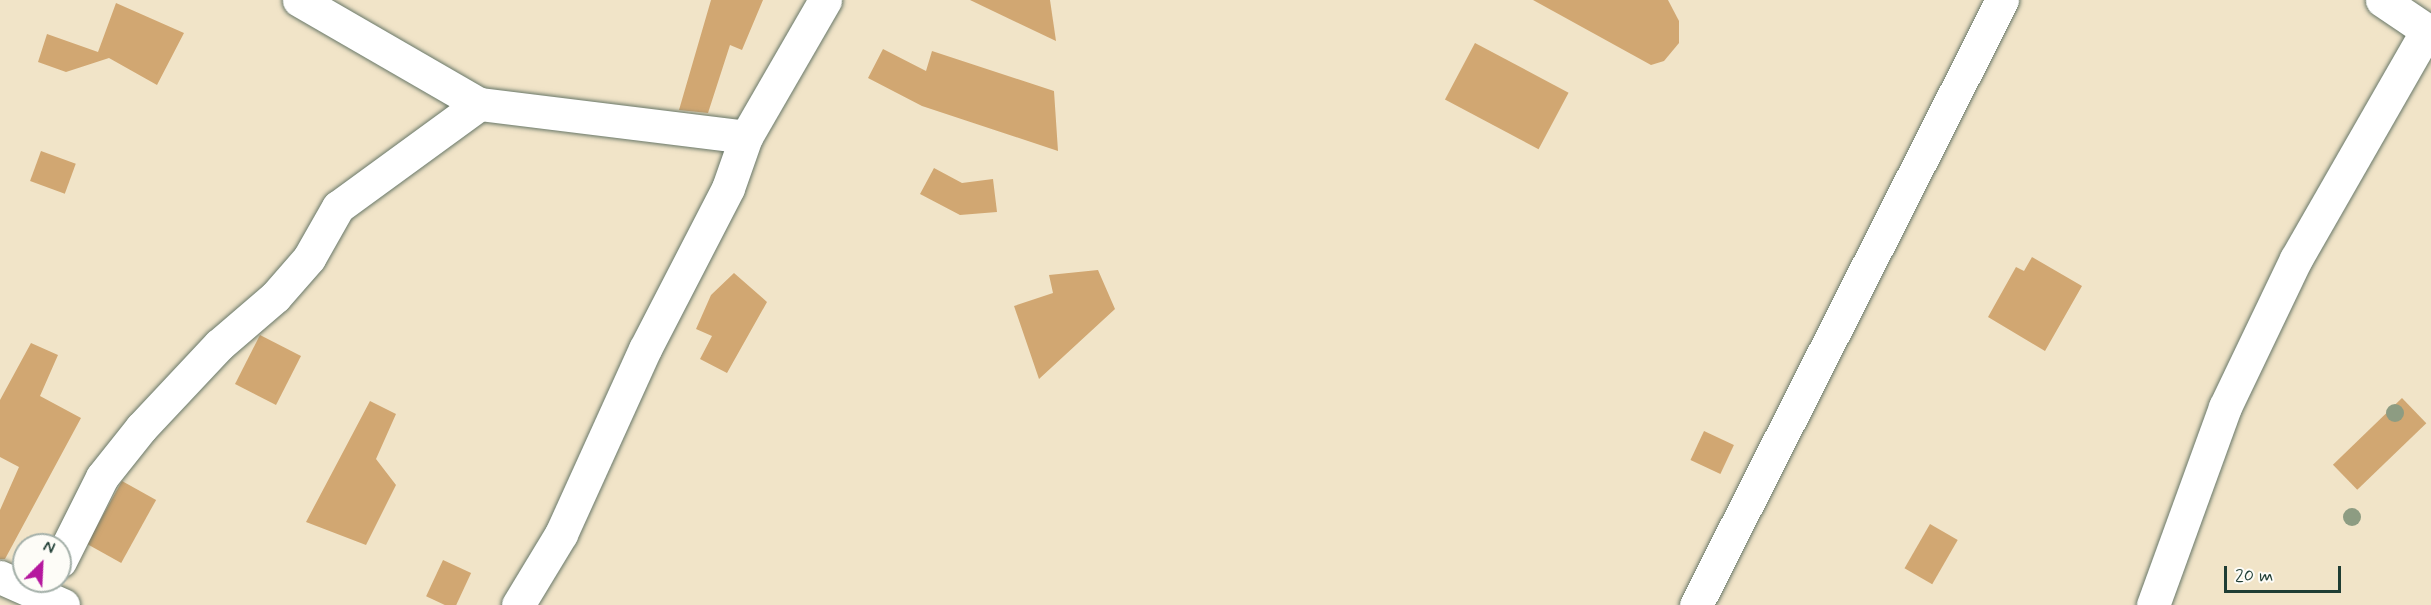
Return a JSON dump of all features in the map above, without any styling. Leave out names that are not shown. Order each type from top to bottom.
[{"type":"street","points":[[299,0],[479,104],[746,137]]},
{"type":"street","points":[[518,605],[561,534],[645,349],[728,188],[746,137],[825,0]]},
{"type":"street","points":[[1696,605],[2002,0]]},
{"type":"street","points":[[2153,605],[2225,407],[2296,259],[2429,32],[2382,0]]},
{"type":"street","points":[[72,537],[102,477],[141,428],[219,345],[275,297],[309,258],[338,207],[479,104]]},
{"type":"street","points":[[0,577],[48,597]]},
{"type":"building","points":[[711,0],[763,0],[742,50],[730,45],[708,113],[679,110]]},
{"type":"building","points":[[970,0],[1050,0],[1056,41]]},
{"type":"building","points":[[1533,0],[1668,0],[1679,21],[1679,43],[1664,61],[1651,65]]},
{"type":"building","points":[[116,3],[184,33],[157,85],[109,58],[66,72],[38,62],[47,34],[98,52]]},
{"type":"building","points":[[1475,43],[1569,93],[1539,149],[1445,100]]},
{"type":"building","points":[[883,49],[926,71],[932,51],[1054,91],[1058,151],[922,106],[868,78]]},
{"type":"building","points":[[41,151],[76,164],[65,194],[30,181]]},
{"type":"building","points":[[934,168],[962,183],[993,179],[997,212],[960,215],[920,194]]},
{"type":"building","points":[[2032,257],[2082,286],[2045,351],[1988,317],[2016,267],[2024,271]]},
{"type":"building","points":[[1098,270],[1115,309],[1039,379],[1014,306],[1053,293],[1049,275]]},
{"type":"building","points":[[734,273],[767,302],[727,373],[700,359],[712,336],[696,329],[711,295]]},
{"type":"building","points":[[260,335],[301,356],[276,405],[235,384]]},
{"type":"building","points":[[31,343],[58,355],[40,396],[81,418],[19,533],[12,533],[12,546],[5,559],[0,559],[0,510],[19,467],[0,457],[0,400]]},
{"type":"building","points":[[2402,398],[2426,423],[2357,490],[2333,465]]},
{"type":"building","points":[[370,401],[396,414],[376,459],[396,485],[366,545],[306,522]]},
{"type":"building","points":[[1704,431],[1734,445],[1720,474],[1690,460]]},
{"type":"building","points":[[122,481],[156,500],[121,563],[87,544]]},
{"type":"building","points":[[1930,524],[1958,540],[1932,584],[1904,568]]},
{"type":"building","points":[[443,560],[471,573],[456,605],[445,605],[426,596]]}]
